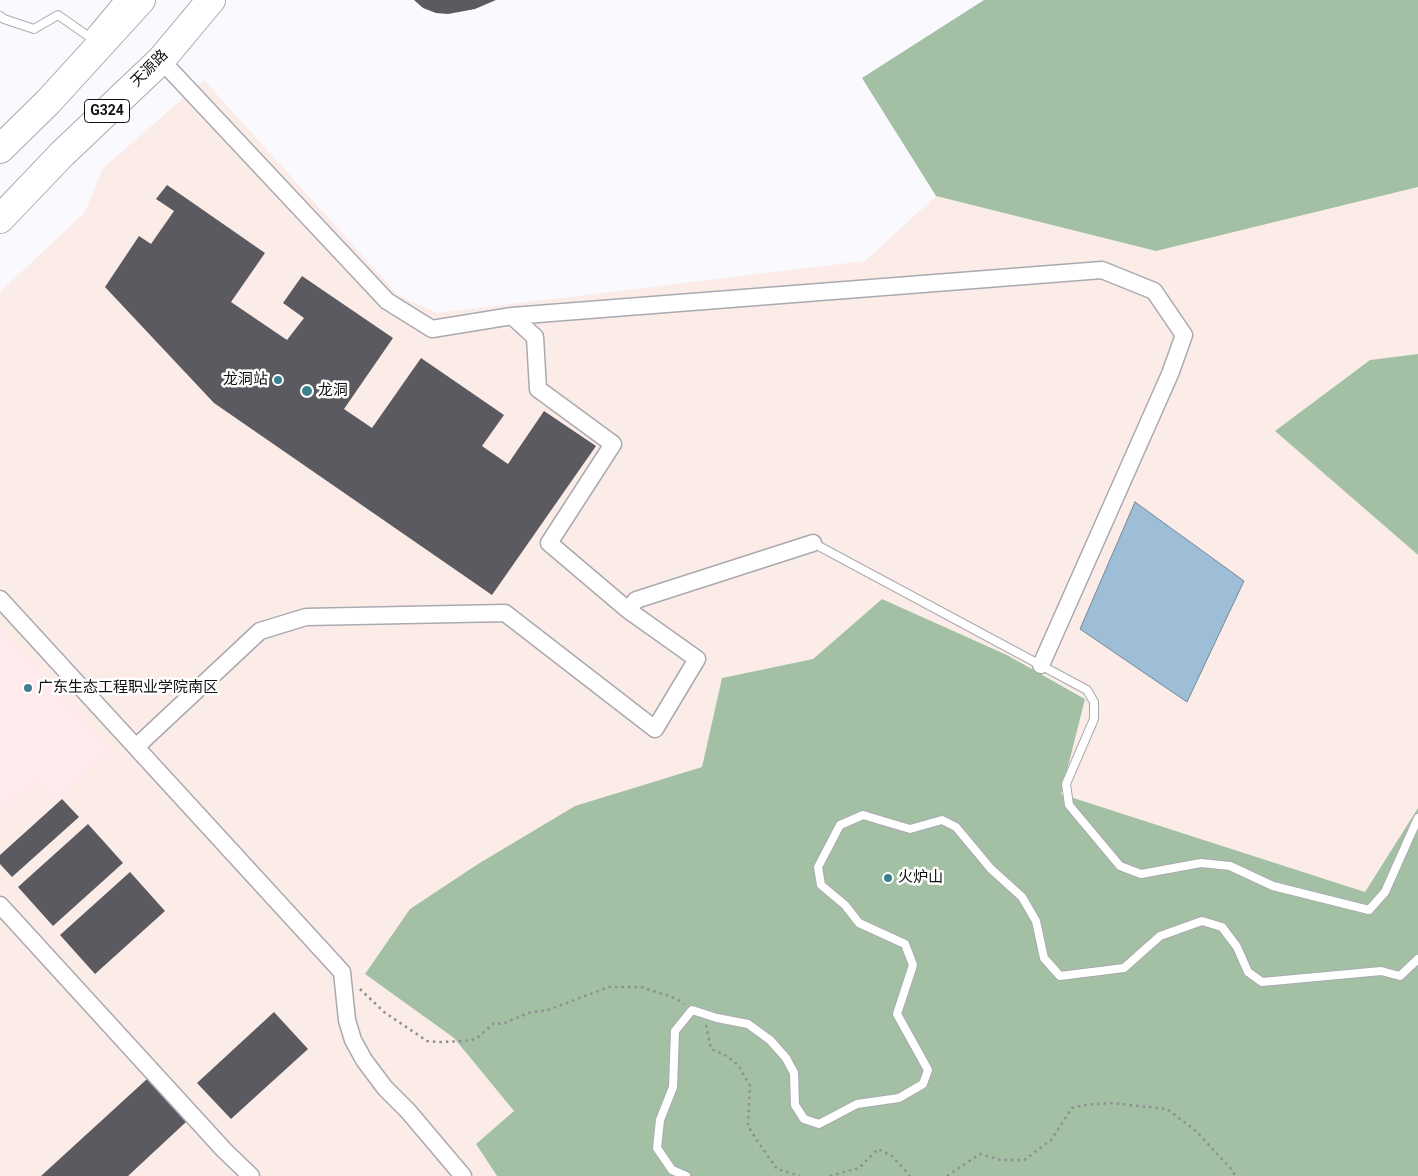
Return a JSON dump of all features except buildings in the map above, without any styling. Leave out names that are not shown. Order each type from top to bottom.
[{"type":"highway","name":"天源路","points":[[0,219],[62,154],[161,60],[211,0]]},
{"type":"highway","points":[[0,149],[48,102],[132,1]]},
{"type":"street","points":[[161,60],[387,301],[432,329],[512,316],[1102,270],[1154,292],[1184,335],[1170,374],[1041,666]]},
{"type":"street","points":[[136,747],[260,631],[306,617],[505,613],[655,729],[698,660],[628,610],[549,542],[613,444],[538,389],[535,337],[512,316]]},
{"type":"street","points":[[628,610],[636,600],[813,543]]},
{"type":"street","points":[[0,600],[342,972],[347,1020],[353,1040],[364,1060],[385,1088],[408,1111],[463,1176]]},
{"type":"street","points":[[0,905],[224,1150],[251,1176]]},
{"type":"lane","points":[[83,44],[88,36],[132,1]]},
{"type":"lane","points":[[88,36],[132,1]]},
{"type":"lane","points":[[0,16],[4,20],[34,29],[58,16],[88,36]]},
{"type":"lane","points":[[48,102],[73,61]]},
{"type":"lane","points":[[813,543],[1087,690],[1094,702],[1094,719],[1066,784],[1069,805],[1120,866],[1141,874],[1201,863],[1230,866],[1273,886],[1369,910],[1385,892],[1418,818]]},
{"type":"lane","points":[[686,1176],[672,1170],[657,1148],[660,1120],[673,1087],[675,1031],[692,1010],[717,1018],[748,1024],[770,1040],[786,1058],[794,1073],[795,1105],[804,1119],[819,1124],[856,1104],[899,1098],[923,1084],[928,1070],[897,1014],[912,965],[905,944],[859,923],[845,905],[821,885],[818,867],[840,825],[863,815],[910,829],[942,820],[956,828],[991,869],[1022,897],[1036,921],[1044,958],[1060,976],[1124,968],[1160,936],[1202,921],[1222,928],[1237,947],[1248,972],[1262,982],[1381,971],[1400,976],[1418,959]]},
{"type":"path","points":[[342,972],[384,1012],[427,1041],[464,1041],[476,1039],[494,1023],[502,1024],[529,1013],[548,1010],[609,988],[641,987],[674,998],[692,1010],[705,1024],[712,1049],[727,1056],[738,1065],[750,1086],[748,1126],[777,1169],[800,1176]]},
{"type":"path","points":[[947,1176],[980,1154],[1001,1160],[1024,1160],[1051,1140],[1072,1108],[1111,1103],[1166,1109],[1196,1131],[1233,1171],[1235,1176]]},
{"type":"path","points":[[830,1176],[859,1168],[878,1149],[892,1156],[910,1176]]},
{"type":"shaded area","points":[[204,80],[398,295],[437,313],[865,261],[936,196],[1156,251],[1418,187],[1418,354],[1370,360],[1275,431],[1418,555],[1418,808],[1365,892],[1060,794],[1085,698],[1007,655],[882,599],[813,659],[722,678],[702,767],[575,806],[365,974],[454,1038],[514,1111],[476,1144],[497,1176],[0,1176],[0,292],[85,212],[103,168]]},
{"type":"shaded area","name":"广东生态工程职业学院南区","points":[[0,626],[112,751],[56,801],[37,781],[0,812]]},
{"type":"green space","points":[[984,0],[1418,0],[1418,187],[1156,251],[936,196],[862,78]]},
{"type":"green space","points":[[1418,354],[1418,555],[1275,431],[1370,360]]},
{"type":"green space","name":"火炉山","points":[[882,599],[1007,655],[1085,699],[1061,794],[1365,892],[1418,808],[1418,1176],[497,1176],[476,1144],[514,1111],[454,1038],[365,974],[410,909],[478,864],[575,806],[702,767],[722,678],[813,659]]},
{"type":"water","points":[[1135,502],[1244,581],[1187,702],[1080,629]]},
{"type":"place","name":"龙洞站","points":[[278,380]]},
{"type":"place","name":"龙洞","points":[[307,391]]},
{"type":"place","name":"广东生态工程职业学院南区","points":[[28,688]]},
{"type":"place","name":"火炉山","points":[[888,878]]}]
